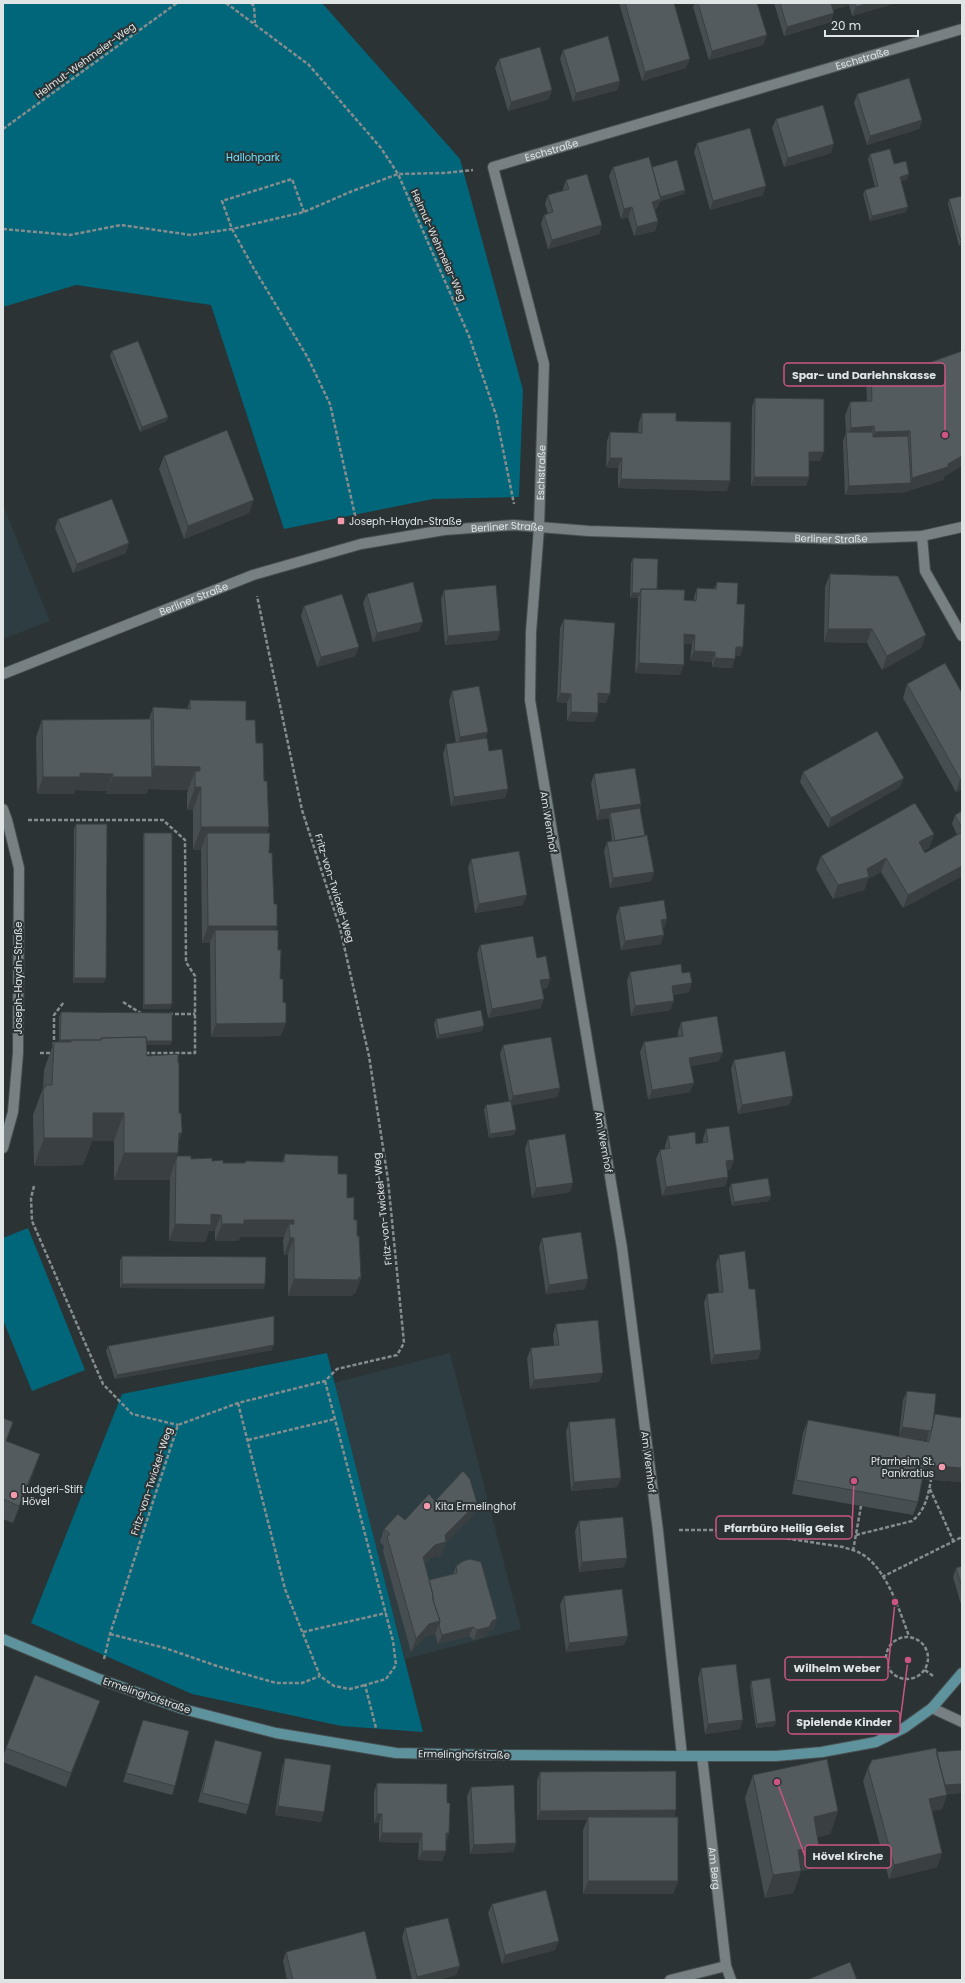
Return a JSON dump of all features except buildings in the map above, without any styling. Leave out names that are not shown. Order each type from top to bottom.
[{"type":"street","name":"Eschstraße","points":[[539,528],[544,364],[493,167],[962,29]]},
{"type":"street","name":"Berliner Straße","points":[[3,674],[253,576],[361,544],[444,530],[514,525],[539,528],[842,539],[922,536],[962,527]]},
{"type":"street","name":"Am Wemhof","points":[[539,528],[531,632],[530,700],[622,1248],[658,1531],[682,1756]]},
{"type":"street","points":[[922,536],[925,571],[962,636]]},
{"type":"street","name":"Joseph-Haydn-Straße","points":[[3,809],[19,868],[18,1053],[13,1112],[3,1148]]},
{"type":"street","name":"Ermelinghofstraße","points":[[3,1639],[99,1679],[183,1709],[276,1733],[396,1753],[702,1756],[783,1755],[822,1752],[876,1742],[904,1728],[932,1708],[962,1673]]},
{"type":"street","points":[[932,1708],[962,1722]]},
{"type":"street","name":"Am Berg","points":[[702,1756],[726,1966],[731,1980]]},
{"type":"street","points":[[670,1980],[726,1966]]},
{"type":"path","name":"Helmut-Wehmeier-Weg","points":[[3,129],[177,3]]},
{"type":"path","name":"Helmut-Wehmeier-Weg","points":[[226,3],[255,23],[309,65],[381,148],[398,174],[469,336],[496,415],[515,509],[514,525]]},
{"type":"path","points":[[252,3],[254,6],[255,23]]},
{"type":"path","points":[[3,229],[70,235],[121,225],[191,235],[232,229],[304,212],[350,192],[398,174],[444,173],[493,167]]},
{"type":"path","points":[[304,212],[292,179],[222,201],[232,229],[308,358],[330,404],[350,483],[361,544]]},
{"type":"path","name":"Fritz-von-Twickel-Weg","points":[[99,1679],[110,1634],[178,1425],[238,1403],[325,1381],[337,1369],[397,1355],[404,1343],[388,1180],[369,1056],[340,928],[302,810],[253,576]]},
{"type":"path","points":[[7,820],[163,820],[185,840],[186,962],[195,976],[195,1053],[140,1053]]},
{"type":"path","points":[[18,1053],[54,1053],[54,1016],[64,1002]]},
{"type":"path","points":[[123,1002],[143,1014]]},
{"type":"path","points":[[163,1014],[195,1014]]},
{"type":"path","points":[[34,1186],[31,1198],[32,1221],[103,1384],[132,1414],[178,1425]]},
{"type":"path","points":[[238,1403],[286,1589],[320,1676],[334,1686],[350,1689],[366,1685],[386,1679],[396,1665],[393,1641],[325,1381]]},
{"type":"path","points":[[248,1440],[335,1419]]},
{"type":"path","points":[[856,1534],[912,1521],[920,1515],[922,1511],[930,1489],[931,1480]]},
{"type":"path","points":[[930,1489],[954,1540]]},
{"type":"path","points":[[853,1550],[862,1506]]},
{"type":"path","points":[[658,1531],[730,1530],[843,1547],[859,1552],[872,1563],[891,1589],[909,1636]]},
{"type":"path","points":[[882,1577],[962,1537]]},
{"type":"path","points":[[303,1632],[386,1613]]},
{"type":"path","points":[[110,1634],[166,1648],[217,1666],[276,1683],[302,1683],[320,1676]]},
{"type":"path","points":[[909,1636],[924,1643],[928,1651],[929,1659],[922,1674],[907,1679],[899,1678],[888,1666],[886,1659],[887,1650],[892,1642],[909,1636]]},
{"type":"path","points":[[859,1658],[886,1659]]},
{"type":"path","points":[[366,1685],[381,1750]]},
{"type":"shaded area","points":[[3,505],[50,621],[3,639]]},
{"type":"shaded area","name":"Kita Ermelinghof","points":[[450,1353],[521,1629],[405,1659],[333,1383]]},
{"type":"green space","name":"Hallohpark","points":[[3,3],[322,3],[460,159],[523,390],[519,497],[433,499],[284,529],[211,305],[76,285],[3,307]]},
{"type":"green space","points":[[28,1228],[85,1370],[32,1391],[3,1320],[3,1238]]},
{"type":"green space","points":[[327,1353],[423,1732],[341,1726],[192,1694],[31,1623],[122,1394]]},
{"type":"place","name":"Spar- und Darlehnskasse","points":[[945,435]]},
{"type":"place","name":"Joseph-Haydn-Straße","points":[[341,521]]},
{"type":"place","name":"Pfarrheim St. Pankratius","points":[[942,1467]]},
{"type":"place","name":"Pfarrbüro Heilig Geist","points":[[854,1481]]},
{"type":"place","name":"Ludgeri-Stift Hövel","points":[[14,1495]]},
{"type":"place","name":"Kita Ermelinghof","points":[[427,1506]]},
{"type":"place","name":"Wilhelm Weber","points":[[895,1602]]},
{"type":"place","name":"Spielende Kinder","points":[[908,1660]]},
{"type":"place","name":"Hövel Kirche","points":[[777,1782]]}]
